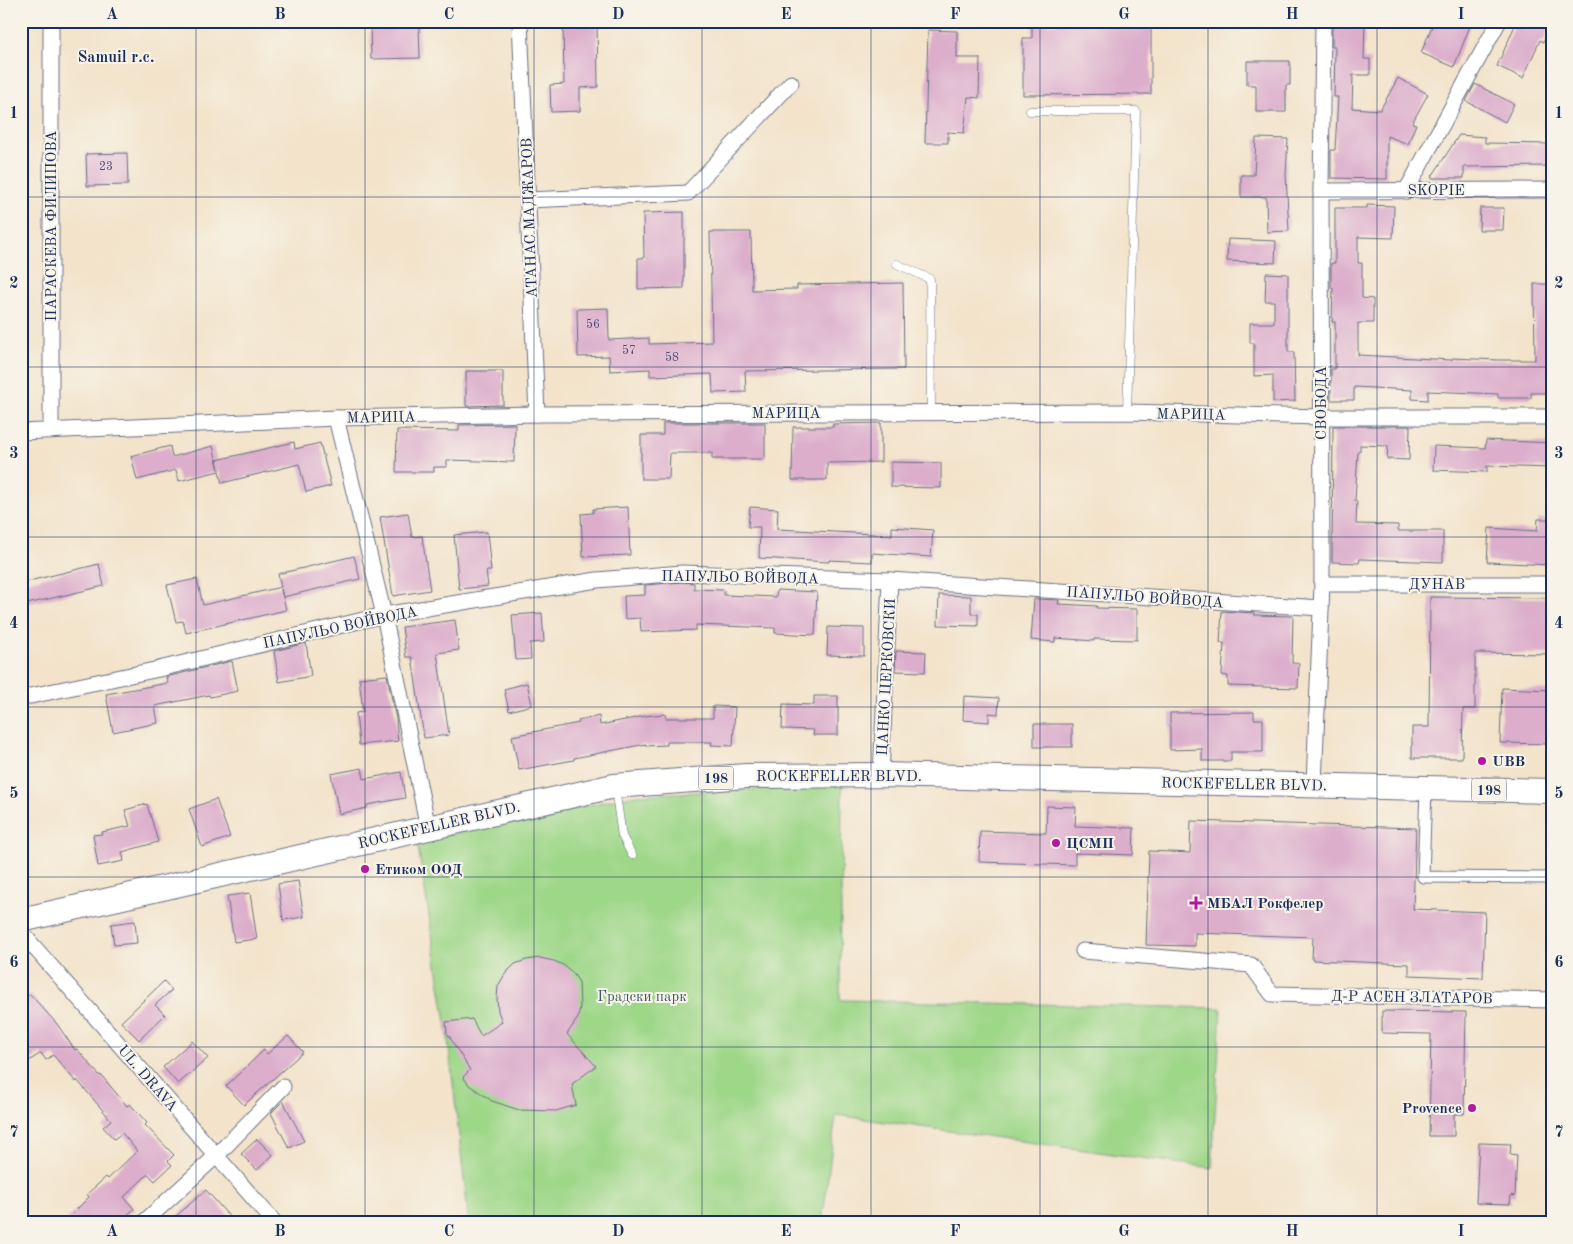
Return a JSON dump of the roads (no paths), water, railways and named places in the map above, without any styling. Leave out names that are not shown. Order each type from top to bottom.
[{"type":"main road","name":"ROCKEFELLER BLVD.","points":[[21,920],[614,786],[746,776],[881,775],[1552,791]]},
{"type":"street","name":"ПАРАСКЕВА ФИЛИПОВА","points":[[51,21],[52,431]]},
{"type":"street","name":"АТАНАС МАДЖАРОВ","points":[[520,21],[537,414]]},
{"type":"street","name":"СВОБОДА","points":[[1314,785],[1322,584],[1320,191],[1323,21]]},
{"type":"street","points":[[1406,191],[1500,21]]},
{"type":"street","points":[[528,200],[688,193],[791,83]]},
{"type":"street","name":"SKOPIE","points":[[1320,191],[1552,190]]},
{"type":"street","name":"МАРИЦА","points":[[21,432],[336,418],[537,414],[1127,412],[1321,418],[1552,418]]},
{"type":"street","points":[[336,418],[384,615],[428,828]]},
{"type":"street","name":"ПАПУЛЬО ВОЙВОДА","points":[[21,698],[159,669],[384,615],[597,580],[682,573],[890,580],[1321,608]]},
{"type":"street","name":"ЦАНКО ЦЕРКОВСКИ","points":[[881,775],[890,580]]},
{"type":"street","name":"ДУНАВ","points":[[1322,584],[1552,584]]},
{"type":"street","points":[[1426,788],[1423,878],[1552,878]]},
{"type":"street","name":"UL. DRAVA","points":[[21,932],[275,1223]]},
{"type":"street","name":"Д-Р АСЕН ЗЛАТАРОВ","points":[[1083,951],[1251,965],[1272,994],[1552,1000]]},
{"type":"street","points":[[143,1223],[216,1156],[283,1087]]},
{"type":"lane","points":[[1030,111],[1136,111],[1127,412]]},
{"type":"lane","points":[[897,264],[930,279],[931,412]]},
{"type":"lane","points":[[614,786],[622,836],[632,855]]},
{"type":"place","name":"UBB","points":[[1482,761]]},
{"type":"place","name":"ЦСМП","points":[[1056,843]]},
{"type":"place","name":"Етиком ООД","points":[[365,869]]},
{"type":"place","name":"МБАЛ Рокфелер","points":[[1196,903]]},
{"type":"place","name":"Provence","points":[[1472,1108]]},
{"type":"district","name":"Samuil r.c.","points":[[116,56]]},
{"type":"park label","name":"Градски парк","points":[[642,996]]}]
